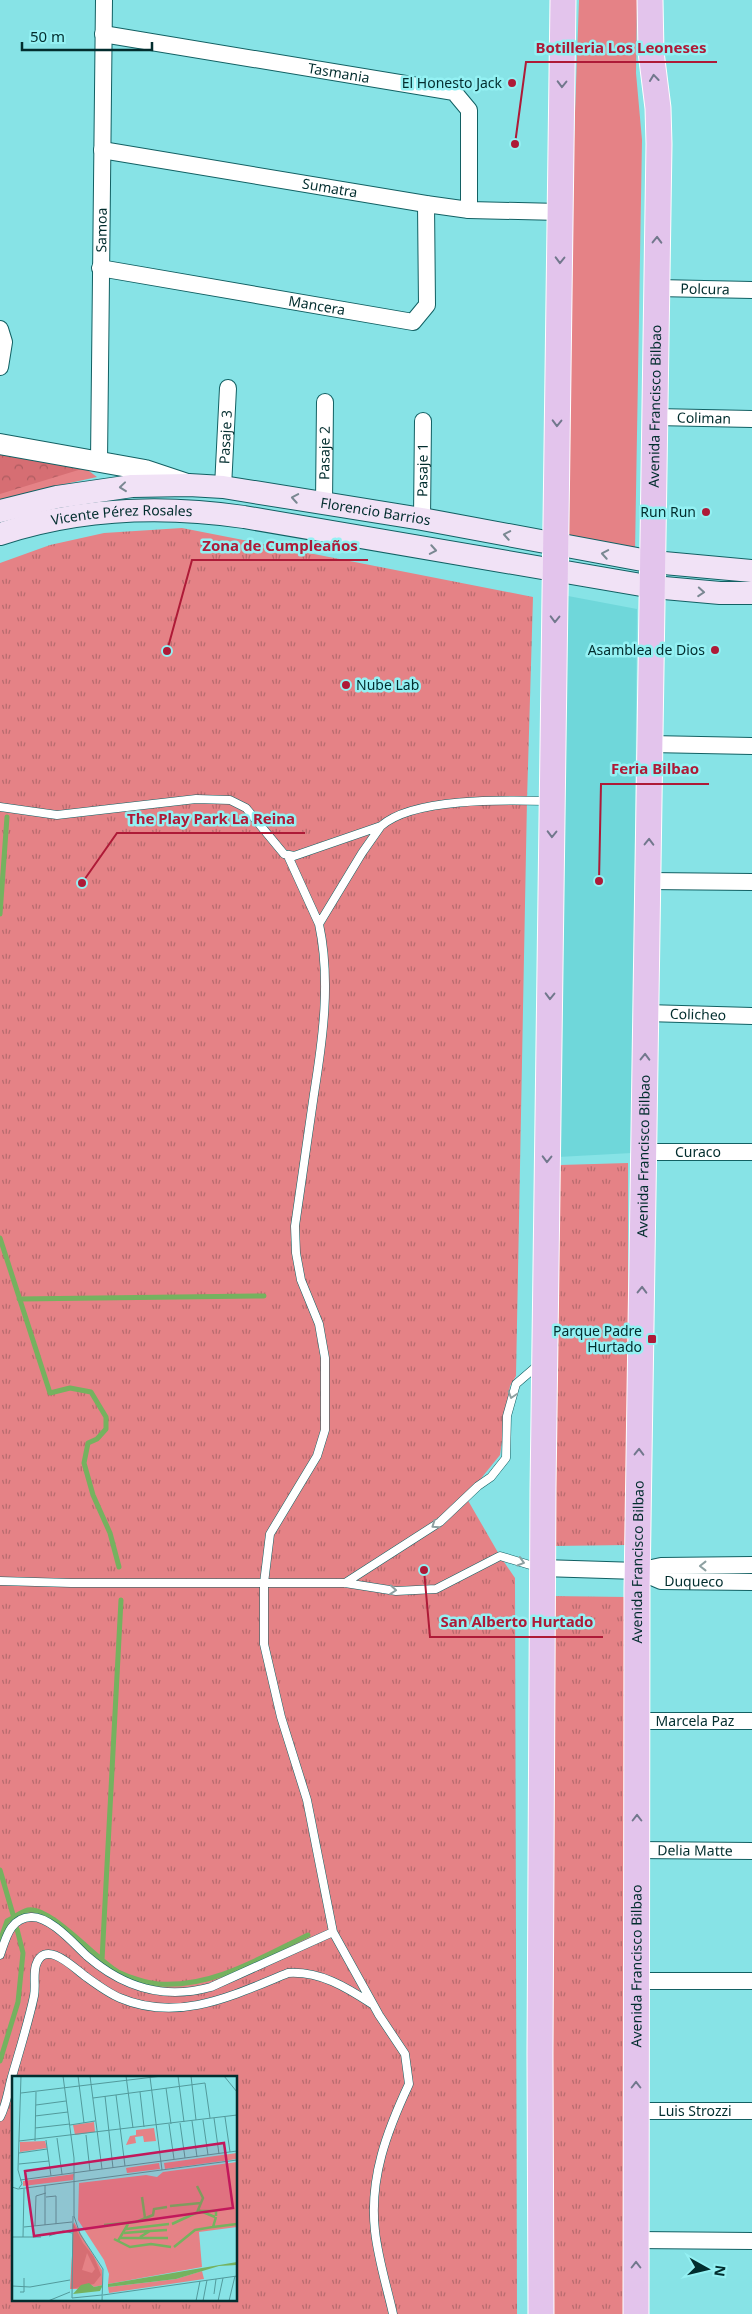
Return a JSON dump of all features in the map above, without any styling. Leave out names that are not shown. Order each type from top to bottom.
[{"type":"main road","points":[[541,2314],[542,1568],[563,0]]},
{"type":"main road","name":"Avenida Francisco Bilbao","points":[[636,2314],[638,1571],[659,126],[651,52],[650,0]]},
{"type":"main road","name":"Florencio Barrios","points":[[189,485],[224,487],[324,502],[653,562],[752,571]]},
{"type":"main road","name":"Vicente Pérez Rosales","points":[[0,511],[94,490],[132,486],[189,485]]},
{"type":"main road","name":"Vicente Pérez Rosales","points":[[0,534],[46,522],[102,512],[167,509],[244,516]]},
{"type":"main road","name":"Florencio Barrios","points":[[244,516],[653,587],[712,593],[752,592]]},
{"type":"street","name":"Samoa","points":[[99,461],[102,34],[104,0]]},
{"type":"street","name":"Tasmania","points":[[102,34],[454,92],[469,110],[468,210]]},
{"type":"street","name":"Sumatra","points":[[102,150],[468,210],[560,212]]},
{"type":"street","name":"Mancera","points":[[100,268],[413,322],[427,305],[426,204]]},
{"type":"street","name":"Polcura","points":[[657,288],[752,290]]},
{"type":"street","points":[[0,329],[4,342],[0,367]]},
{"type":"street","name":"Pasaje 3","points":[[224,487],[228,388]]},
{"type":"street","name":"Pasaje 2","points":[[324,502],[325,402]]},
{"type":"street","name":"Coliman","points":[[655,417],[752,419]]},
{"type":"street","name":"Pasaje 1","points":[[422,520],[424,421]]},
{"type":"street","name":"Florencio Barrios","points":[[0,444],[145,470],[189,485]]},
{"type":"street","points":[[650,744],[752,746]]},
{"type":"street","points":[[648,881],[752,882]]},
{"type":"street","name":"Colicheo","points":[[646,1014],[752,1016]]},
{"type":"street","name":"Curaco","points":[[644,1152],[752,1152]]},
{"type":"street","name":"Duqueco","points":[[542,1568],[638,1571],[661,1566],[752,1565]]},
{"type":"street","name":"Duqueco","points":[[638,1571],[660,1581],[752,1582]]},
{"type":"street","name":"Marcela Paz","points":[[637,1720],[752,1721]]},
{"type":"street","name":"Delia Matte","points":[[637,1850],[752,1851]]},
{"type":"street","points":[[637,1981],[752,1981]]},
{"type":"street","name":"Luis Strozzi","points":[[636,2111],[752,2111]]},
{"type":"street","points":[[636,2240],[752,2241]]},
{"type":"lane","points":[[0,807],[57,815],[196,799],[230,800],[246,808],[288,856],[319,924],[325,950],[321,1046],[295,1226],[296,1253],[301,1280],[320,1324],[325,1358],[325,1430],[316,1456],[270,1534],[264,1584],[264,1644],[281,1717],[307,1800],[316,1855],[334,1932],[373,2005],[405,2054],[410,2078],[384,2143],[374,2192],[375,2233],[393,2314]]},
{"type":"lane","points":[[319,924],[362,853],[381,826],[388,820],[437,806],[487,801],[553,801]]},
{"type":"lane","points":[[288,856],[294,856],[381,826]]},
{"type":"lane","points":[[345,1583],[440,1522],[478,1486],[491,1477],[506,1458],[507,1416],[516,1384],[544,1360]]},
{"type":"lane","points":[[0,1581],[345,1583],[396,1591],[436,1589],[500,1556],[542,1568]]},
{"type":"lane","points":[[0,1955],[9,1928],[21,1919],[33,1916],[45,1920],[100,1967],[118,1978],[138,1987],[154,1991],[190,1993],[212,1987],[334,1932]]},
{"type":"lane","points":[[0,2116],[32,2003],[36,1965],[48,1954],[62,1957],[101,1987],[121,1998],[148,2005],[186,2008],[202,2005],[226,1998],[288,1972],[301,1972],[340,1983],[373,2005]]},
{"type":"shaded area","points":[[568,596],[637,609],[632,1153],[558,1157]]},
{"type":"green space","points":[[579,0],[637,0],[636,73],[642,140],[635,552],[569,540],[571,226]]},
{"type":"green space","points":[[0,452],[85,468],[97,477],[38,490],[0,504]]},
{"type":"green space","points":[[0,453],[85,468],[0,494]]},
{"type":"green space","points":[[182,528],[533,597],[527,800],[516,1376],[510,1386],[500,1455],[466,1497],[515,1578],[517,2314],[0,2314],[0,563],[50,545],[104,533]]},
{"type":"green space","points":[[628,1163],[628,1545],[554,1546],[560,1165]]},
{"type":"green space","points":[[551,1596],[626,1597],[623,2314],[550,2314]]},
{"type":"waterway","points":[[0,914],[7,817]]},
{"type":"waterway","points":[[0,1238],[50,1393],[70,1388],[91,1392],[106,1417],[106,1429],[97,1439],[88,1443],[84,1463],[93,1495],[110,1533],[119,1567]]},
{"type":"waterway","points":[[19,1299],[264,1296]]},
{"type":"waterway","points":[[102,1960],[121,1600]]},
{"type":"waterway","points":[[0,1870],[14,1918]]},
{"type":"waterway","points":[[0,1941],[7,1921],[28,1910],[37,1911],[60,1925],[118,1972],[148,1982],[178,1984],[197,1981],[235,1970],[308,1935]]},
{"type":"waterway","points":[[0,2061],[18,2002],[23,1953],[17,1929]]},
{"type":"place","name":"El Honesto Jack","points":[[512,83]]},
{"type":"place","name":"Botilleria Los Leoneses","points":[[515,144]]},
{"type":"place","name":"Run Run","points":[[706,512]]},
{"type":"place","name":"Asamblea de Dios","points":[[715,650]]},
{"type":"place","name":"Zona de Cumpleaños","points":[[167,651]]},
{"type":"place","name":"Nube Lab","points":[[346,685]]},
{"type":"place","name":"Feria Bilbao","points":[[599,881]]},
{"type":"place","name":"The Play Park La Reina","points":[[82,883]]},
{"type":"place","name":"Parque Padre Hurtado","points":[[652,1339]]},
{"type":"place","name":"San Alberto Hurtado","points":[[424,1570]]}]
